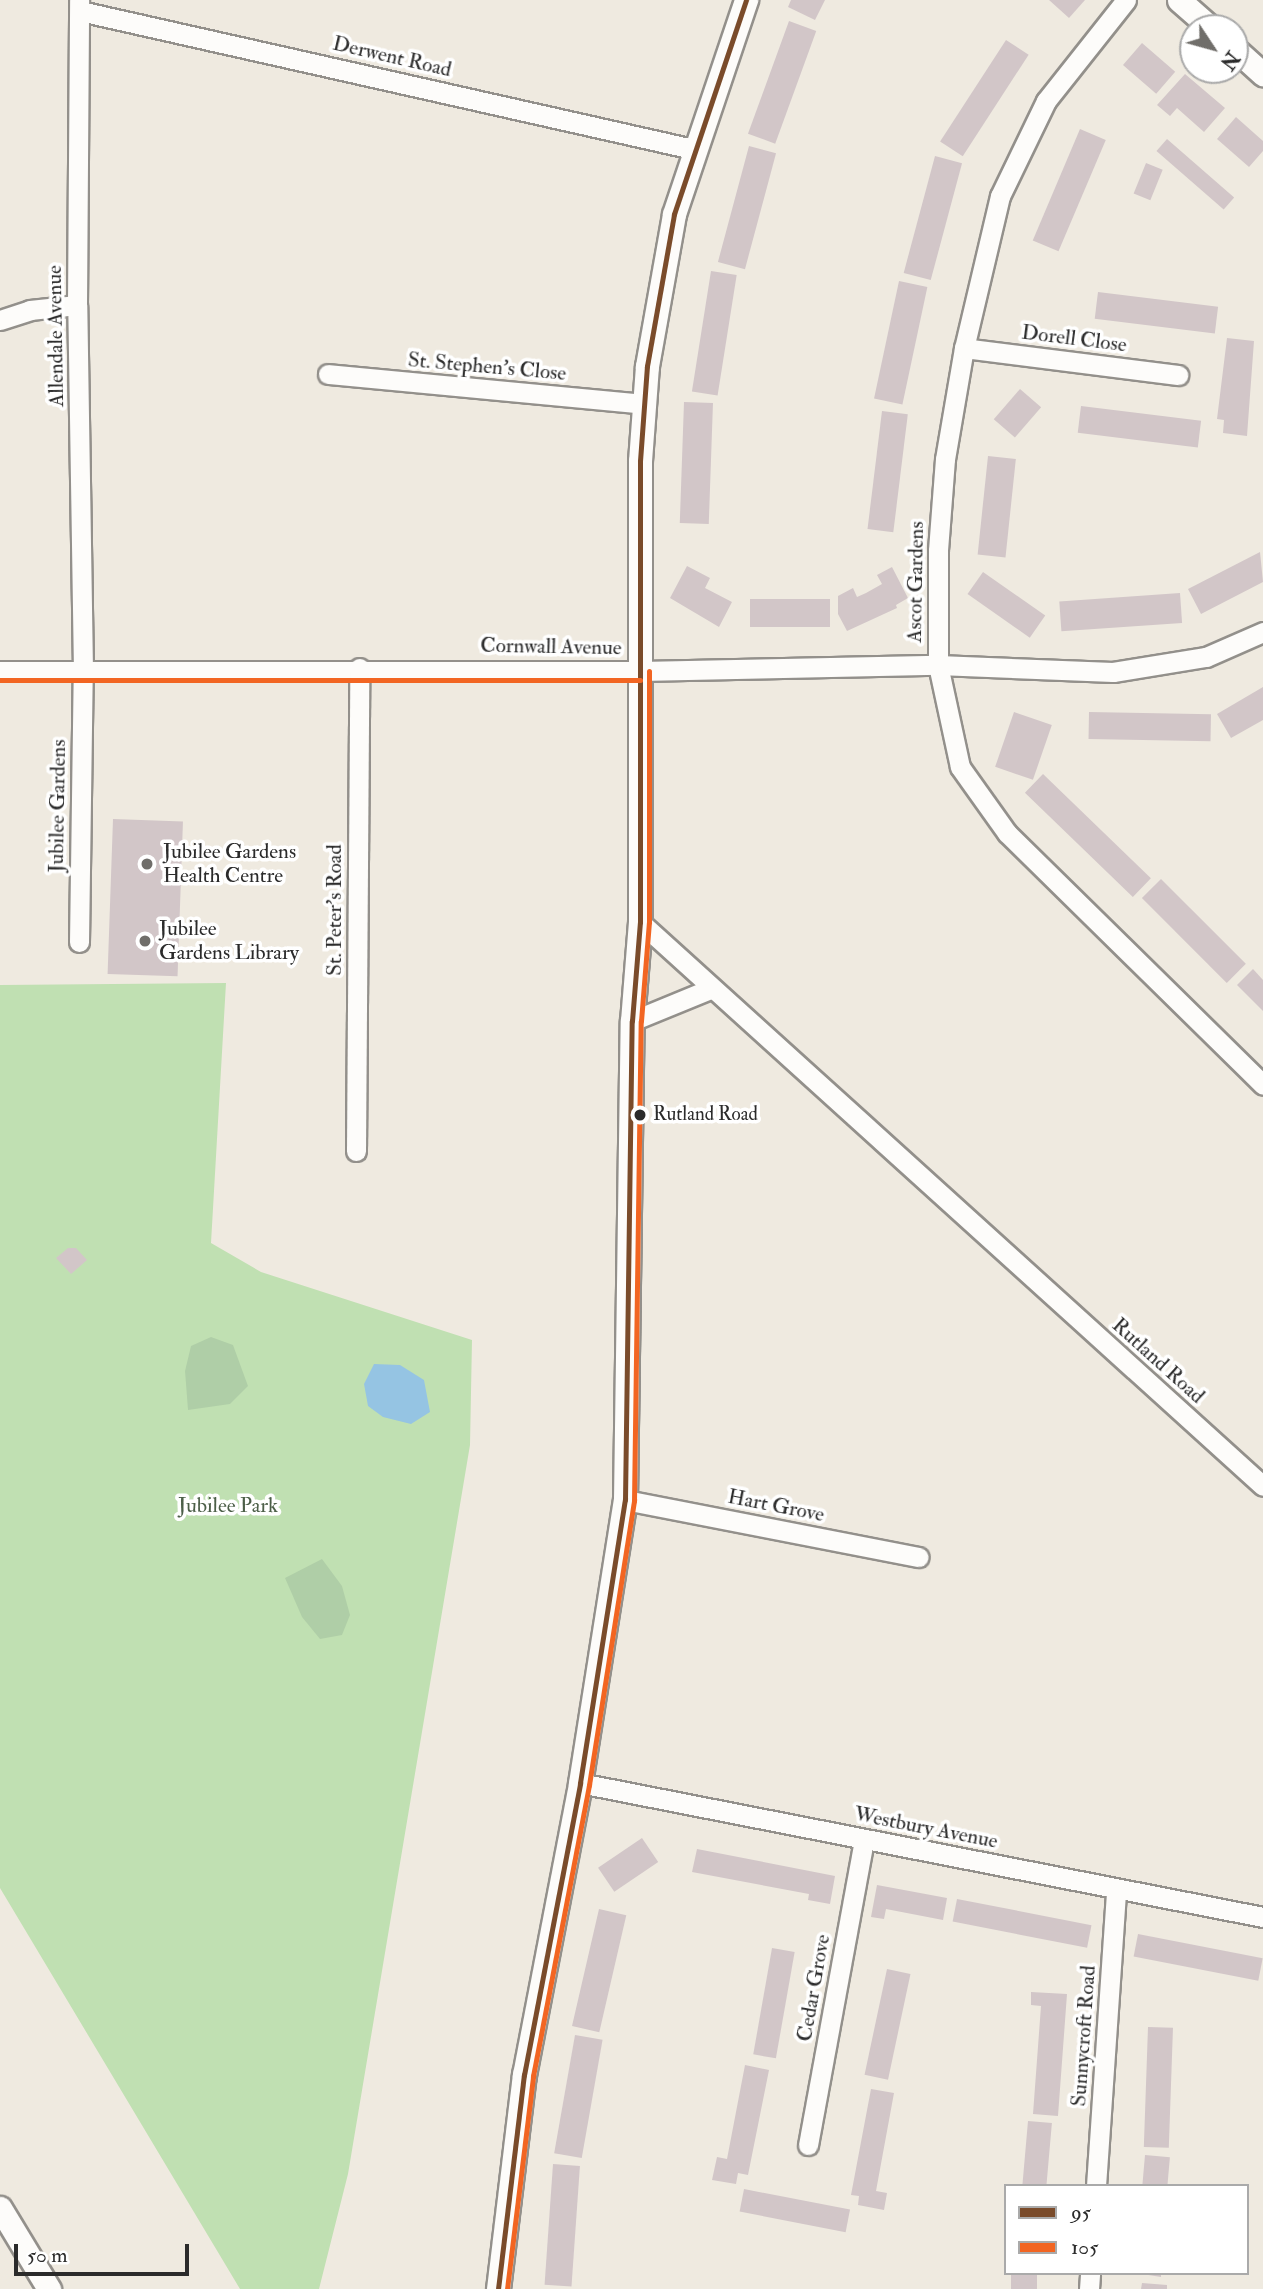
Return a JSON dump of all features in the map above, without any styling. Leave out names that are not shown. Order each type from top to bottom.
[{"type":"street","points":[[498,2289],[524,2075],[580,1783],[625,1500],[632,1021],[640,922],[643,404],[662,267],[693,149],[746,0]]},
{"type":"street","name":"Ascot Gardens","points":[[1126,0],[1046,102],[1020,148],[1000,196],[964,348],[944,470],[938,551],[938,665],[960,766],[1007,832],[1263,1085]]},
{"type":"street","points":[[1179,0],[1195,14]]},
{"type":"street","name":"Derwent Road","points":[[80,5],[693,149]]},
{"type":"street","name":"Allendale Avenue","points":[[80,5],[77,305],[83,671]]},
{"type":"street","points":[[1249,62],[1263,74]]},
{"type":"street","points":[[0,320],[30,310],[77,305]]},
{"type":"street","name":"Dorell Close","points":[[964,348],[1178,374]]},
{"type":"street","name":"St. Stephen's Close","points":[[328,374],[643,404]]},
{"type":"street","name":"Cornwall Avenue","points":[[0,671],[359,668],[640,671],[938,665],[1124,671],[1206,657],[1263,632]]},
{"type":"street","name":"St. Peter's Road","points":[[356,1152],[359,668]]},
{"type":"street","name":"Jubilee Gardens","points":[[79,942],[83,671]]},
{"type":"street","name":"Rutland Road","points":[[640,922],[710,989],[1263,1486]]},
{"type":"street","points":[[632,1021],[710,989]]},
{"type":"street","name":"Hart Grove","points":[[625,1500],[919,1557]]},
{"type":"street","name":"Westbury Avenue","points":[[580,1783],[1263,1917]]},
{"type":"street","name":"Cedar Grove","points":[[808,2145],[864,1839]]},
{"type":"street","name":"Sunnycroft Road","points":[[1096,2184],[1116,1889]]},
{"type":"street","points":[[0,2208],[49,2289]]},
{"type":"green space","name":"Jubilee Park","points":[[226,983],[211,1243],[261,1272],[472,1340],[470,1445],[348,2174],[319,2289],[240,2289],[0,1888],[0,985]]},
{"type":"green space","points":[[211,1337],[233,1345],[248,1386],[230,1404],[188,1410],[185,1371],[191,1346]]},
{"type":"green space","points":[[322,1559],[342,1586],[350,1615],[342,1635],[320,1639],[302,1617],[285,1578]]},
{"type":"water","points":[[374,1364],[400,1365],[424,1380],[430,1412],[411,1424],[383,1417],[368,1406],[364,1384]]},
{"type":"building","points":[[791,0],[825,0],[815,20],[788,7]]},
{"type":"building","points":[[1049,0],[1085,0],[1069,18]]},
{"type":"building","points":[[789,21],[816,31],[775,144],[748,134]]},
{"type":"building","points":[[1006,40],[1029,55],[963,156],[940,141]]},
{"type":"building","points":[[1142,43],[1175,72],[1156,94],[1123,65]]},
{"type":"building","points":[[1179,81],[1179,84],[1197,84],[1225,108],[1204,132],[1177,108],[1170,116],[1157,105]]},
{"type":"building","points":[[1236,117],[1263,141],[1263,151],[1249,167],[1217,139]]},
{"type":"building","points":[[1080,129],[1106,140],[1058,251],[1033,240]]},
{"type":"building","points":[[1167,139],[1234,197],[1224,209],[1157,151]]},
{"type":"building","points":[[749,146],[776,153],[745,269],[718,262]]},
{"type":"building","points":[[935,156],[962,163],[931,280],[904,273]]},
{"type":"building","points":[[1146,163],[1163,170],[1150,200],[1134,194]]},
{"type":"building","points":[[711,271],[737,275],[718,396],[692,391]]},
{"type":"building","points":[[899,281],[927,287],[902,404],[874,398]]},
{"type":"building","points":[[1098,292],[1218,307],[1215,334],[1095,319]]},
{"type":"building","points":[[1227,338],[1254,341],[1247,436],[1223,433],[1224,420],[1217,419]]},
{"type":"building","points":[[1020,389],[1041,407],[1015,438],[994,419]]},
{"type":"building","points":[[684,402],[713,403],[709,524],[680,523]]},
{"type":"building","points":[[1081,406],[1201,421],[1198,448],[1078,433]]},
{"type":"building","points":[[882,411],[908,414],[893,532],[867,529]]},
{"type":"building","points":[[988,456],[1016,459],[1005,557],[978,554]]},
{"type":"building","points":[[1260,552],[1263,582],[1201,614],[1188,589]]},
{"type":"building","points":[[687,566],[710,578],[705,588],[732,602],[719,627],[670,598]]},
{"type":"building","points":[[892,567],[908,598],[896,605],[897,608],[847,631],[838,614],[838,596],[853,588],[857,597],[866,593],[882,584],[877,575]]},
{"type":"building","points":[[983,572],[1045,616],[1030,638],[968,594]]},
{"type":"building","points":[[1180,593],[1182,623],[1061,631],[1059,601]]},
{"type":"building","points":[[750,599],[830,599],[830,627],[750,627]]},
{"type":"building","points":[[1263,687],[1263,720],[1231,738],[1217,714]]},
{"type":"building","points":[[1014,712],[1052,725],[1033,780],[995,767]]},
{"type":"building","points":[[1089,712],[1211,714],[1211,741],[1089,739]]},
{"type":"building","points":[[1043,774],[1151,878],[1133,897],[1025,793]]},
{"type":"building","points":[[113,819],[183,821],[178,976],[108,974]]},
{"type":"building","points":[[1161,879],[1246,964],[1227,983],[1142,898]]},
{"type":"building","points":[[1253,969],[1263,980],[1263,1011],[1237,985]]},
{"type":"building","points":[[68,1248],[76,1248],[87,1260],[71,1274],[56,1258]]},
{"type":"building","points":[[642,1838],[658,1862],[614,1892],[598,1868]]},
{"type":"building","points":[[697,1849],[835,1876],[830,1904],[808,1900],[809,1894],[692,1872]]},
{"type":"building","points":[[877,1885],[947,1898],[943,1920],[886,1909],[884,1919],[871,1917]]},
{"type":"building","points":[[957,1899],[1091,1925],[1087,1948],[953,1922]]},
{"type":"building","points":[[599,1909],[626,1915],[599,2032],[572,2026]]},
{"type":"building","points":[[1138,1934],[1263,1958],[1258,1981],[1134,1957]]},
{"type":"building","points":[[772,1948],[795,1952],[776,2058],[753,2054]]},
{"type":"building","points":[[887,1969],[910,1974],[888,2080],[865,2075]]},
{"type":"building","points":[[1031,1992],[1067,1994],[1058,2116],[1033,2114],[1041,2006],[1031,2005]]},
{"type":"building","points":[[1148,2027],[1173,2028],[1169,2148],[1144,2147]]},
{"type":"building","points":[[575,2035],[603,2040],[582,2158],[554,2153]]},
{"type":"building","points":[[745,2065],[769,2070],[748,2175],[738,2173],[736,2184],[712,2180],[717,2157],[727,2159]]},
{"type":"building","points":[[871,2089],[894,2093],[876,2191],[887,2193],[884,2210],[858,2205],[859,2196],[851,2195]]},
{"type":"building","points":[[1028,2121],[1052,2123],[1047,2184],[1022,2184]]},
{"type":"building","points":[[1145,2155],[1170,2157],[1168,2184],[1142,2184]]},
{"type":"building","points":[[553,2164],[580,2166],[571,2287],[545,2285]]},
{"type":"building","points":[[744,2189],[850,2210],[846,2232],[740,2212]]},
{"type":"building","points":[[1011,2275],[1037,2275],[1037,2289],[1011,2289]]},
{"type":"building","points":[[1142,2283],[1167,2285],[1167,2289],[1141,2289]]},
{"type":"transit line","name":"95","points":[[498,2289],[524,2075],[580,1783],[625,1500],[632,1021],[640,922],[640,461],[647,366],[674,214],[746,0]]},
{"type":"transit line","name":"105","points":[[507,2289],[533,2076],[589,1785],[634,1501],[641,1021],[649,922],[649,671]]},
{"type":"transit line","name":"105","points":[[0,680],[640,680]]},
{"type":"place","name":"Jubilee Gardens Health Centre","points":[[147,864]]},
{"type":"place","name":"Jubilee Gardens Library","points":[[145,941]]},
{"type":"place","name":"Rutland Road","points":[[640,1115]]}]
